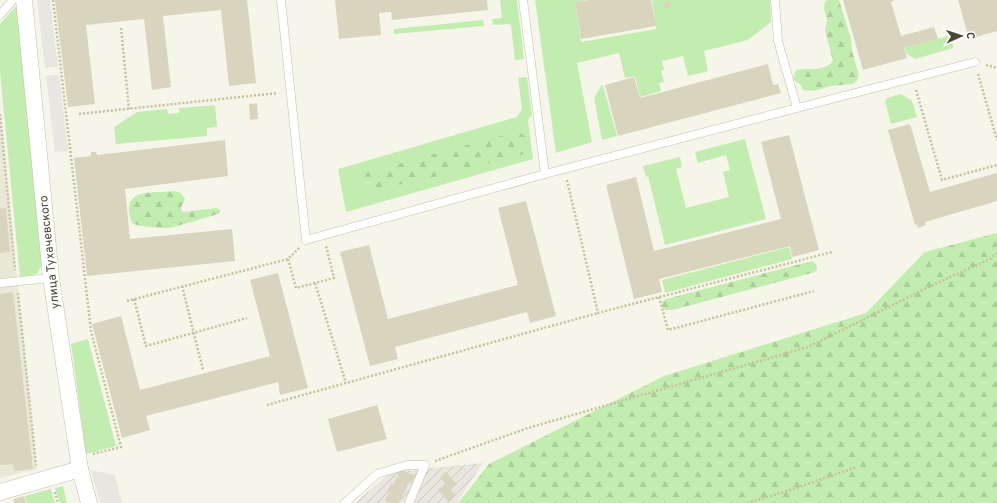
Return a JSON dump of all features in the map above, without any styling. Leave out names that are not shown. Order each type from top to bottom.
[{"type":"street","name":"улица Тухачевского","points":[[24,0],[51,278],[79,464],[89,503]]},
{"type":"street","points":[[0,492],[79,464]]},
{"type":"lane","points":[[0,15],[13,0]]},
{"type":"lane","points":[[281,0],[306,240],[545,174],[975,62]]},
{"type":"lane","points":[[523,0],[545,174]]},
{"type":"lane","points":[[775,0],[778,41],[798,108]]},
{"type":"lane","points":[[0,283],[51,278]]},
{"type":"lane","points":[[345,503],[377,474],[407,465],[425,465],[409,503]]},
{"type":"path","points":[[53,0],[91,331],[121,447],[79,464]]},
{"type":"path","points":[[121,28],[129,109]]},
{"type":"path","points":[[975,62],[997,140]]},
{"type":"path","points":[[912,78],[942,180],[997,165]]},
{"type":"path","points":[[79,114],[291,91]]},
{"type":"path","points":[[564,169],[598,313]]},
{"type":"path","points":[[288,259],[296,288],[334,278],[324,236]]},
{"type":"path","points":[[127,300],[288,259],[306,240]]},
{"type":"path","points":[[267,405],[598,313],[832,252]]},
{"type":"path","points":[[425,465],[528,428],[808,347],[935,284],[990,259],[997,253]]},
{"type":"path","points":[[316,283],[346,383]]},
{"type":"path","points":[[182,286],[203,370]]},
{"type":"path","points":[[659,297],[668,330],[814,291]]},
{"type":"path","points":[[134,299],[146,346],[247,318]]},
{"type":"path","points":[[747,503],[784,492],[857,466]]},
{"type":"shaded area","points":[[37,0],[50,0],[58,67],[45,68]]},
{"type":"shaded area","points":[[59,74],[68,151],[55,152],[46,76]]},
{"type":"shaded area","points":[[0,114],[37,469],[0,478]]},
{"type":"shaded area","points":[[483,463],[457,503],[355,503],[391,472]]},
{"type":"shaded area","points":[[91,470],[115,475],[122,503],[100,503]]},
{"type":"green space","points":[[500,0],[517,0],[524,59],[515,60],[511,25],[493,25],[492,19],[502,18]]},
{"type":"green space","points":[[535,0],[586,0],[575,2],[581,42],[656,29],[652,0],[770,0],[771,22],[748,40],[704,51],[708,71],[688,76],[683,56],[662,61],[664,70],[661,71],[664,82],[659,83],[661,91],[640,97],[635,76],[625,78],[619,53],[577,63],[592,142],[556,153]]},
{"type":"green space","points":[[839,0],[851,39],[852,51],[859,75],[857,81],[852,84],[831,86],[814,91],[803,90],[800,84],[793,79],[796,70],[825,67],[833,61],[825,30],[827,20],[824,8],[825,1]]},
{"type":"green space","points":[[19,3],[42,265],[37,274],[20,277],[0,72],[0,24]]},
{"type":"green space","points":[[483,20],[484,26],[394,34],[394,29]]},
{"type":"green space","points":[[952,35],[953,48],[915,59],[906,53],[905,48]]},
{"type":"green space","points":[[527,77],[532,115],[528,120],[533,159],[346,212],[338,169],[517,117],[522,109],[518,78]]},
{"type":"green space","points":[[603,85],[617,136],[602,140],[594,98]]},
{"type":"green space","points":[[901,94],[912,101],[917,117],[891,124],[885,101],[887,98]]},
{"type":"green space","points":[[215,105],[217,127],[207,128],[207,136],[116,144],[114,127],[137,112],[167,109],[168,114],[179,113],[179,108]]},
{"type":"green space","points":[[516,132],[524,135],[528,142],[527,151],[521,155],[448,174],[380,189],[369,188],[363,180],[366,174],[371,171]]},
{"type":"green space","points":[[745,139],[766,219],[665,245],[648,176],[646,177],[643,166],[680,157],[682,167],[676,169],[686,208],[729,197],[723,172],[730,170],[726,155],[698,163],[695,152]]},
{"type":"green space","points":[[175,191],[181,193],[185,199],[181,207],[183,212],[216,208],[220,210],[220,213],[169,228],[144,226],[132,223],[129,211],[130,203],[134,197],[140,194]]},
{"type":"green space","points":[[997,233],[997,503],[458,503],[489,464],[664,376],[866,313],[925,252]]},
{"type":"green space","points":[[789,247],[792,259],[665,293],[662,280]]},
{"type":"green space","points":[[812,261],[816,264],[817,270],[812,273],[672,310],[665,310],[662,306],[662,302],[666,299]]},
{"type":"green space","points":[[88,339],[116,446],[86,454],[71,344]]},
{"type":"green space","points":[[63,486],[67,503],[60,503],[55,488]]},
{"type":"green space","points":[[51,489],[55,503],[27,503],[25,496]]},
{"type":"building","points":[[55,0],[247,0],[256,83],[229,86],[221,10],[163,16],[171,87],[152,90],[144,19],[86,25],[95,104],[68,107]]},
{"type":"building","points":[[335,0],[487,0],[488,10],[392,20],[391,12],[379,13],[381,35],[339,39]]},
{"type":"building","points":[[589,0],[651,0],[656,26],[581,39],[575,2]]},
{"type":"building","points":[[843,0],[895,0],[891,2],[901,36],[934,27],[938,39],[904,48],[907,58],[863,70]]},
{"type":"building","points":[[958,0],[997,0],[997,31],[969,39]]},
{"type":"building","points":[[670,1],[671,7],[664,8],[663,3]]},
{"type":"building","points":[[768,64],[773,85],[778,84],[781,93],[618,136],[605,85],[634,77],[640,98]]},
{"type":"building","points":[[257,103],[258,119],[250,120],[249,104]]},
{"type":"building","points":[[910,124],[930,192],[997,173],[997,201],[925,222],[926,225],[918,228],[917,224],[915,225],[888,130]]},
{"type":"building","points":[[789,135],[819,250],[792,257],[790,246],[659,279],[662,292],[634,299],[606,185],[636,177],[654,251],[781,219],[761,142]]},
{"type":"building","points":[[225,140],[228,176],[125,189],[130,239],[232,229],[235,261],[87,276],[74,158],[91,156],[91,152],[96,152],[97,155]]},
{"type":"building","points":[[526,201],[556,316],[530,323],[527,312],[395,347],[398,359],[370,366],[340,252],[369,245],[388,319],[518,285],[498,208]]},
{"type":"building","points":[[0,206],[1,209],[6,208],[10,252],[0,253]]},
{"type":"building","points":[[278,273],[308,388],[280,395],[278,382],[146,416],[150,430],[122,438],[92,324],[121,316],[140,390],[270,356],[250,280]]},
{"type":"building","points":[[13,292],[33,469],[14,471],[13,464],[0,465],[0,294]]},
{"type":"building","points":[[377,405],[387,439],[337,452],[328,419]]},
{"type":"building","points":[[401,469],[415,476],[411,484],[409,482],[401,499],[387,491],[391,484],[393,485],[397,477],[406,481],[397,476]]},
{"type":"building","points":[[446,472],[456,483],[450,489],[440,477]]},
{"type":"building","points":[[445,484],[455,495],[448,501],[438,490]]},
{"type":"building","points":[[389,493],[401,499],[398,503],[390,503],[385,500]]},
{"type":"building","points":[[24,496],[26,503],[14,503],[13,499]]}]
